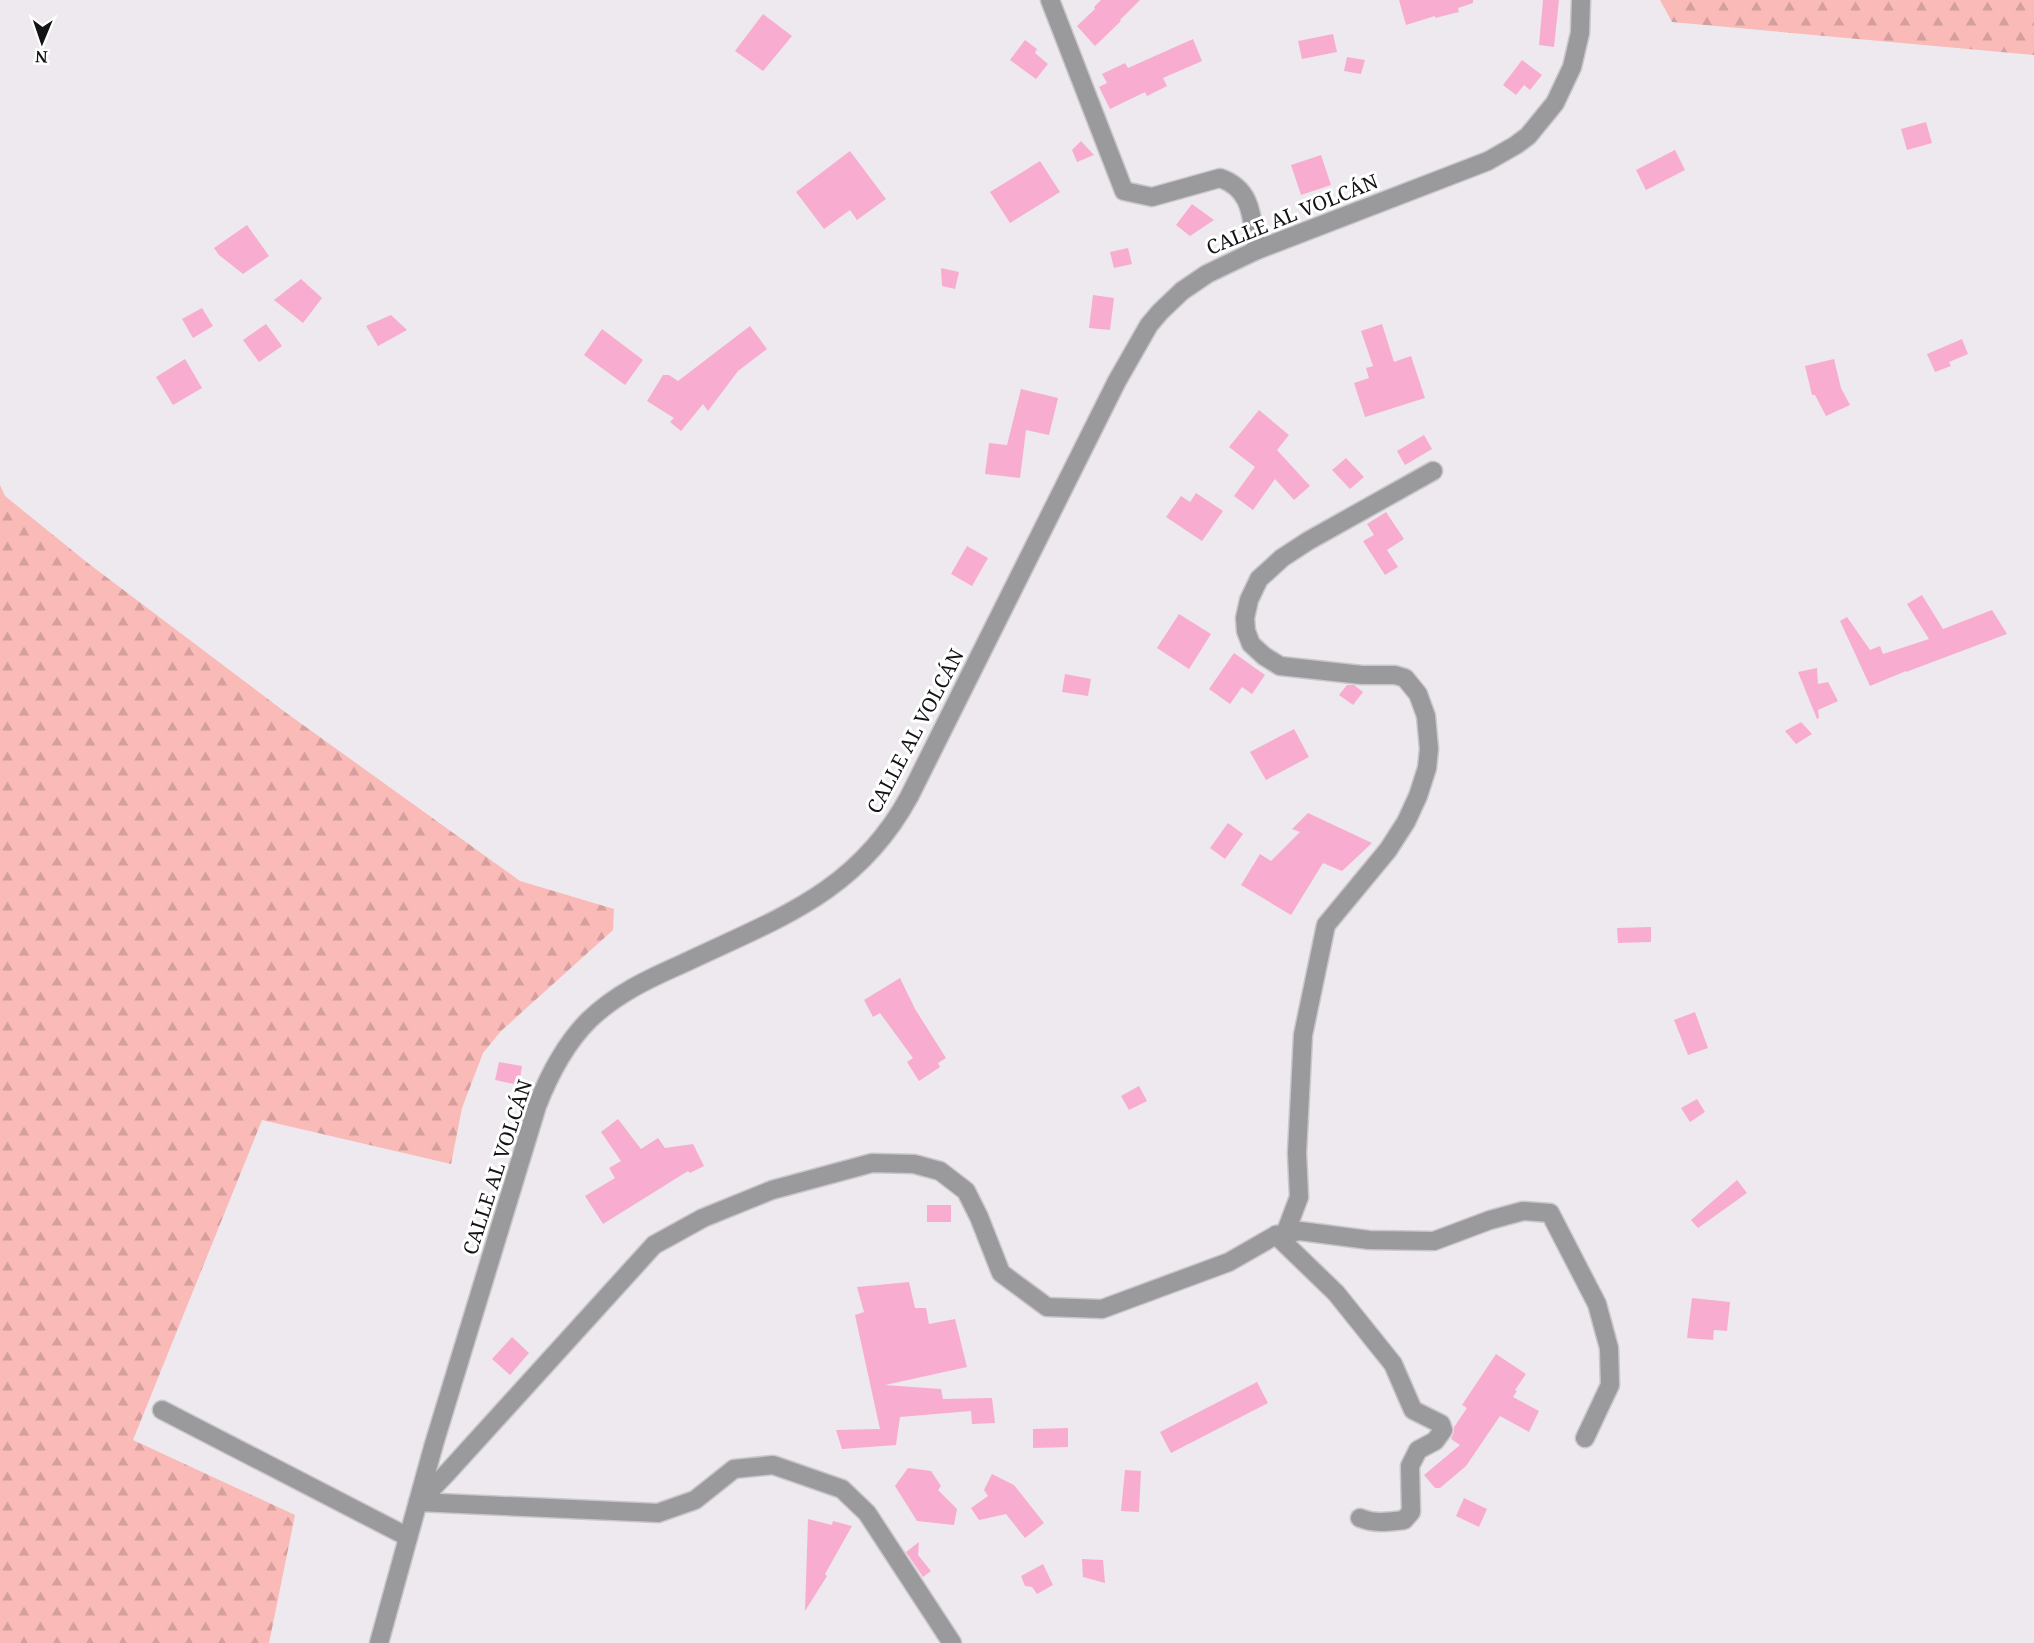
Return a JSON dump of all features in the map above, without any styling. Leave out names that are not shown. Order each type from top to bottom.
[{"type":"street","points":[[1050,0],[1124,191],[1152,197],[1220,178],[1230,182],[1238,187],[1248,201],[1257,250]]},
{"type":"street","name":"CALLE AL VOLCÁN","points":[[379,1643],[418,1503],[537,1106],[544,1086],[570,1042],[589,1020],[626,991],[793,911],[841,880],[873,849],[892,826],[915,786],[1117,381],[1149,326],[1171,301],[1194,282],[1223,265],[1471,168],[1516,145],[1528,136],[1548,113],[1568,80],[1579,44],[1581,0]]},
{"type":"street","points":[[1281,1234],[1299,1197],[1297,1153],[1303,1035],[1326,925],[1388,850],[1406,822],[1421,787],[1430,749],[1426,716],[1418,694],[1406,678],[1395,675],[1362,675],[1280,666],[1251,644],[1246,631],[1245,618],[1249,600],[1259,579],[1282,558],[1433,471]]},
{"type":"street","points":[[418,1503],[654,1245],[703,1218],[772,1190],[872,1163],[914,1164],[940,1171],[966,1191],[980,1217],[1001,1273],[1047,1307],[1102,1309],[1228,1262],[1281,1234],[1300,1231],[1369,1240],[1434,1241],[1490,1220],[1523,1211],[1550,1214],[1597,1304],[1609,1348],[1610,1385],[1585,1438]]},
{"type":"street","points":[[1281,1234],[1336,1293],[1393,1364],[1413,1410],[1441,1424],[1443,1430],[1435,1441],[1418,1450],[1410,1466],[1411,1512],[1404,1520],[1385,1523],[1370,1522],[1360,1518]]},
{"type":"street","points":[[162,1410],[408,1537]]},
{"type":"street","points":[[418,1503],[658,1513],[695,1500],[734,1469],[773,1464],[842,1489],[867,1513],[952,1643]]},
{"type":"green space","points":[[1660,0],[2034,0],[2034,55],[1672,22]]},
{"type":"green space","points":[[0,485],[5,496],[89,564],[285,712],[520,881],[614,909],[613,930],[501,1031],[483,1053],[462,1108],[451,1164],[262,1120],[133,1440],[295,1515],[269,1643],[0,1643]]},
{"type":"building","points":[[1101,0],[1140,0],[1095,46],[1077,26]]},
{"type":"building","points":[[1399,0],[1473,0],[1473,3],[1458,8],[1459,12],[1435,18],[1435,16],[1406,25]]},
{"type":"building","points":[[1543,0],[1559,0],[1554,47],[1539,45]]},
{"type":"building","points":[[763,14],[792,36],[763,71],[735,51]]},
{"type":"building","points":[[1333,34],[1337,52],[1302,59],[1298,41]]},
{"type":"building","points":[[1193,39],[1202,61],[1163,78],[1167,86],[1147,96],[1145,92],[1110,109],[1099,87],[1107,83],[1102,74],[1125,63],[1128,68]]},
{"type":"building","points":[[1025,40],[1037,49],[1035,53],[1048,64],[1036,79],[1010,60]]},
{"type":"building","points":[[1347,57],[1365,60],[1361,74],[1344,71]]},
{"type":"building","points":[[1522,60],[1542,75],[1530,90],[1524,85],[1516,95],[1503,85]]},
{"type":"building","points":[[1926,122],[1932,143],[1907,150],[1901,129]]},
{"type":"building","points":[[1081,141],[1094,155],[1077,162],[1072,150]]},
{"type":"building","points":[[1675,150],[1685,170],[1646,190],[1636,170]]},
{"type":"building","points":[[850,151],[886,199],[857,220],[850,210],[824,229],[796,192]]},
{"type":"building","points":[[1321,155],[1331,185],[1301,195],[1291,165]]},
{"type":"building","points":[[1040,161],[1060,192],[1010,223],[990,192]]},
{"type":"building","points":[[1192,204],[1214,220],[1190,236],[1176,225]]},
{"type":"building","points":[[247,225],[269,256],[243,274],[219,255],[214,248]]},
{"type":"building","points":[[1128,248],[1132,264],[1114,268],[1110,252]]},
{"type":"building","points":[[941,268],[959,272],[955,289],[942,286]]},
{"type":"building","points":[[301,279],[322,298],[303,323],[274,300]]},
{"type":"building","points":[[1093,295],[1114,298],[1110,330],[1089,328]]},
{"type":"building","points":[[202,308],[213,326],[193,338],[182,319]]},
{"type":"building","points":[[391,315],[407,330],[378,346],[366,326]]},
{"type":"building","points":[[266,324],[282,346],[259,362],[243,340]]},
{"type":"building","points":[[1382,324],[1394,362],[1411,356],[1425,398],[1365,417],[1354,383],[1369,378],[1366,368],[1373,366],[1361,331]]},
{"type":"building","points":[[750,326],[767,349],[738,371],[708,411],[703,404],[681,431],[670,422],[674,418],[647,401],[663,375],[669,375],[678,381]]},
{"type":"building","points":[[602,329],[643,360],[625,385],[584,355]]},
{"type":"building","points":[[1962,339],[1968,354],[1949,362],[1951,366],[1935,372],[1927,354]]},
{"type":"building","points":[[185,359],[202,388],[173,405],[156,377]]},
{"type":"building","points":[[1834,359],[1841,388],[1850,405],[1826,416],[1815,395],[1812,395],[1805,366]]},
{"type":"building","points":[[1021,389],[1058,398],[1049,435],[1026,430],[1020,478],[985,474],[989,443],[1007,445]]},
{"type":"building","points":[[1259,410],[1289,435],[1277,450],[1310,486],[1294,500],[1275,479],[1253,510],[1234,496],[1255,467],[1229,447]]},
{"type":"building","points":[[1424,435],[1432,449],[1405,465],[1397,451]]},
{"type":"building","points":[[1346,458],[1364,477],[1350,489],[1332,470]]},
{"type":"building","points":[[1196,493],[1223,511],[1202,541],[1166,517],[1181,496],[1190,502]]},
{"type":"building","points":[[1386,512],[1404,539],[1387,550],[1398,567],[1385,575],[1363,541],[1374,535],[1367,524]]},
{"type":"building","points":[[967,546],[988,558],[972,586],[951,574]]},
{"type":"building","points":[[1922,595],[1943,629],[1992,610],[2007,634],[1870,686],[1840,621],[1847,617],[1870,650],[1880,646],[1883,654],[1929,639],[1907,604]]},
{"type":"building","points":[[1179,614],[1211,634],[1189,669],[1157,648]]},
{"type":"building","points":[[1234,653],[1265,675],[1252,694],[1242,687],[1230,704],[1209,689]]},
{"type":"building","points":[[1817,668],[1818,684],[1828,682],[1838,701],[1818,710],[1819,718],[1817,719],[1798,672]]},
{"type":"building","points":[[1065,674],[1091,679],[1088,696],[1062,692]]},
{"type":"building","points":[[1347,685],[1354,685],[1363,692],[1353,705],[1339,695]]},
{"type":"building","points":[[1801,722],[1812,734],[1796,744],[1785,731]]},
{"type":"building","points":[[1294,729],[1309,757],[1266,780],[1250,752]]},
{"type":"building","points":[[1308,813],[1372,843],[1342,871],[1323,863],[1291,915],[1241,885],[1260,854],[1271,861],[1300,832],[1292,829]]},
{"type":"building","points":[[1228,823],[1243,834],[1225,859],[1210,848]]},
{"type":"building","points":[[1651,927],[1651,942],[1618,943],[1617,928]]},
{"type":"building","points":[[900,978],[915,1009],[946,1058],[938,1063],[940,1067],[919,1081],[907,1062],[913,1058],[880,1013],[873,1017],[864,1000]]},
{"type":"building","points":[[1695,1012],[1708,1048],[1688,1055],[1674,1020]]},
{"type":"building","points":[[499,1062],[522,1066],[519,1085],[495,1080]]},
{"type":"building","points":[[1139,1086],[1147,1101],[1129,1110],[1121,1096]]},
{"type":"building","points":[[1697,1099],[1705,1112],[1690,1122],[1681,1108]]},
{"type":"building","points":[[618,1119],[641,1149],[658,1138],[665,1148],[693,1144],[704,1166],[690,1173],[688,1171],[603,1224],[585,1196],[615,1178],[609,1168],[621,1161],[601,1132]]},
{"type":"building","points":[[1737,1180],[1747,1193],[1698,1228],[1691,1220]]},
{"type":"building","points":[[927,1205],[951,1205],[951,1222],[927,1222]]},
{"type":"building","points":[[909,1282],[915,1308],[926,1308],[929,1324],[955,1319],[967,1367],[885,1385],[941,1389],[943,1399],[992,1398],[995,1423],[972,1424],[971,1411],[900,1417],[896,1445],[842,1449],[836,1430],[880,1429],[855,1315],[864,1312],[857,1287]]},
{"type":"building","points":[[1692,1298],[1730,1302],[1727,1331],[1714,1330],[1713,1340],[1687,1338]]},
{"type":"building","points":[[512,1337],[529,1353],[510,1375],[492,1359]]},
{"type":"building","points":[[1496,1354],[1526,1374],[1513,1397],[1539,1411],[1529,1432],[1500,1416],[1466,1466],[1440,1488],[1435,1488],[1424,1475],[1460,1445],[1451,1439],[1454,1427],[1467,1408],[1462,1405]]},
{"type":"building","points":[[1257,1382],[1268,1403],[1171,1453],[1160,1432]]},
{"type":"building","points":[[1068,1428],[1068,1447],[1033,1448],[1033,1429]]},
{"type":"building","points":[[908,1468],[931,1471],[941,1486],[938,1490],[957,1509],[954,1525],[917,1521],[895,1486]]},
{"type":"building","points":[[1125,1470],[1141,1471],[1139,1512],[1121,1511]]},
{"type":"building","points":[[992,1474],[1014,1485],[1044,1523],[1025,1538],[1006,1514],[979,1520],[971,1508],[988,1496],[984,1490]]},
{"type":"building","points":[[1464,1498],[1487,1509],[1479,1527],[1456,1516]]},
{"type":"building","points":[[808,1519],[832,1525],[833,1521],[852,1526],[825,1574],[827,1576],[805,1611]]},
{"type":"building","points":[[919,1542],[918,1555],[931,1571],[923,1577],[906,1552]]},
{"type":"building","points":[[1082,1559],[1103,1560],[1105,1583],[1083,1577]]},
{"type":"building","points":[[1043,1564],[1053,1585],[1037,1594],[1032,1587],[1025,1586],[1021,1576]]}]
